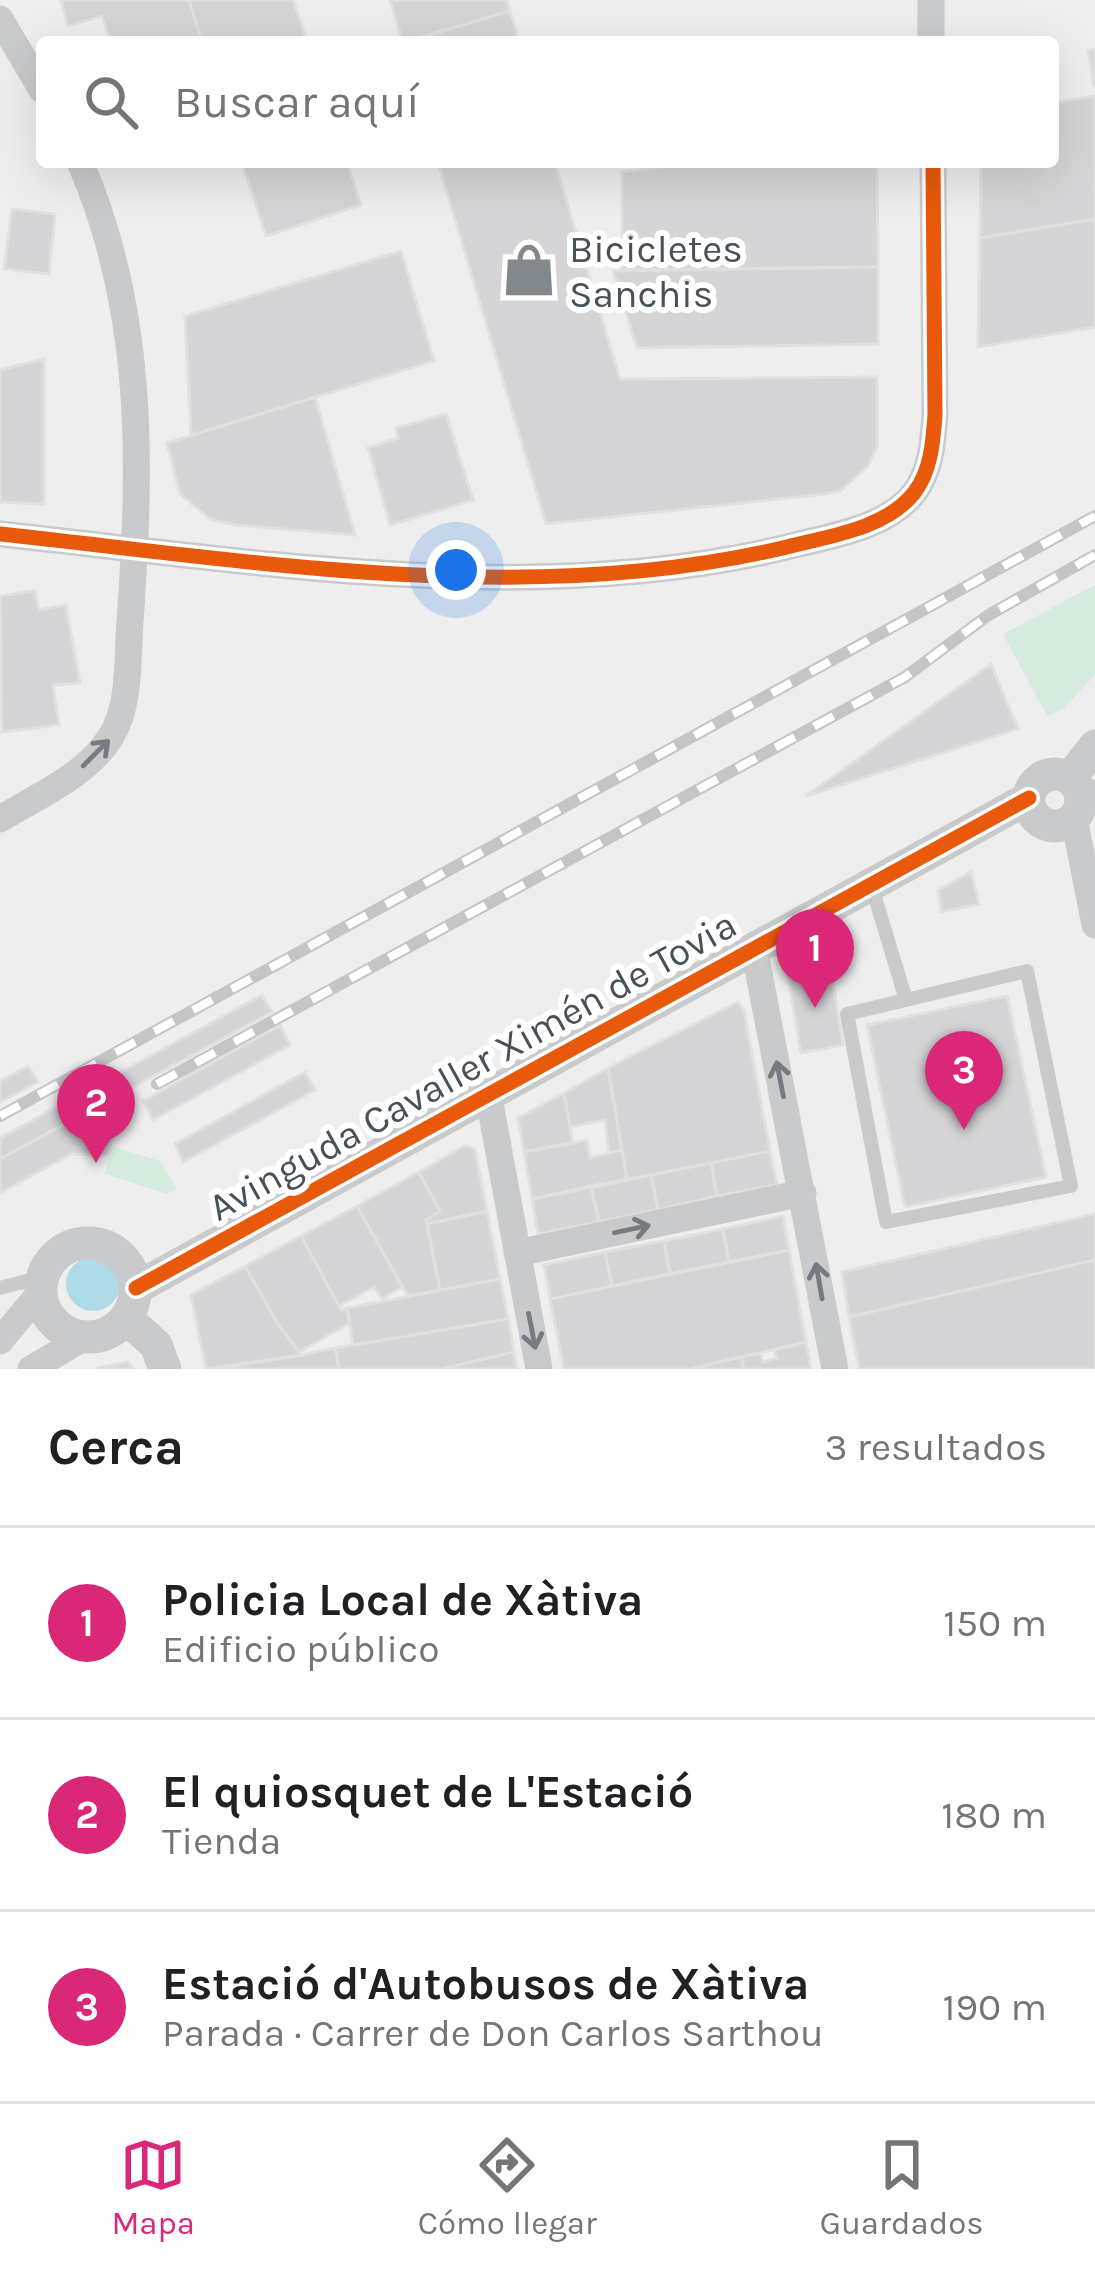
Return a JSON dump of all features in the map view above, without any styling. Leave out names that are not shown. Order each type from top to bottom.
[{"type":"street","points":[[931,0],[931,36]]},
{"type":"street","points":[[0,19],[36,80]]},
{"type":"street","points":[[0,819],[76,772],[113,735],[125,694],[135,548],[136,383],[126,309],[104,221],[82,168]]},
{"type":"street","points":[[0,534],[461,578],[556,579],[694,564],[785,548],[865,525],[912,496],[926,471],[935,415],[933,168]]},
{"type":"street","points":[[1095,746],[1080,796],[1095,925]]},
{"type":"street","name":"Avinguda Cavaller Ximén de Tovia","points":[[131,1303],[488,1093],[1029,798],[1044,776],[1062,775],[1080,796]]},
{"type":"street","points":[[754,948],[836,1369]]},
{"type":"street","points":[[488,1093],[539,1369]]},
{"type":"street","points":[[518,1253],[803,1193]]},
{"type":"street","points":[[0,1341],[63,1250],[95,1243],[124,1258],[131,1303],[165,1369]]},
{"type":"street","points":[[41,1285],[53,1323],[83,1338],[100,1337],[131,1303]]},
{"type":"street","points":[[31,1369],[83,1338]]},
{"type":"lane","points":[[871,884],[906,1000]]},
{"type":"lane","points":[[1027,971],[1071,1186],[886,1222],[848,1014],[906,1000],[1027,971]]},
{"type":"lane","points":[[0,1288],[41,1285]]},
{"type":"green space","points":[[1095,585],[1095,675],[1064,708],[1047,716],[1003,634]]},
{"type":"green space","points":[[111,1146],[160,1161],[177,1189],[167,1194],[105,1174]]},
{"type":"water","points":[[93,1257],[112,1265],[120,1284],[112,1303],[93,1311],[74,1303],[66,1284],[74,1265]]},
{"type":"building","points":[[61,0],[189,0],[200,36],[109,36],[102,16],[68,26]]},
{"type":"building","points":[[189,0],[293,0],[305,36],[200,36]]},
{"type":"building","points":[[390,0],[507,0],[510,11],[424,36],[401,36]]},
{"type":"building","points":[[510,11],[517,36],[426,36]]},
{"type":"building","points":[[1095,49],[1095,85],[1094,85],[1088,51]]},
{"type":"building","points":[[1095,96],[1095,219],[980,238],[981,168],[1059,168],[1059,102]]},
{"type":"building","points":[[244,168],[349,168],[361,205],[266,236]]},
{"type":"building","name":"Bicicletes Sanchis","points":[[440,168],[557,168],[620,379],[877,377],[877,446],[868,466],[840,491],[546,524]]},
{"type":"building","points":[[877,168],[878,267],[622,270],[622,172]]},
{"type":"building","points":[[12,209],[55,214],[49,274],[4,269]]},
{"type":"building","points":[[1095,219],[1095,327],[978,347],[980,238]]},
{"type":"building","points":[[401,251],[434,361],[191,435],[185,316]]},
{"type":"building","points":[[878,267],[878,344],[637,348],[613,271]]},
{"type":"building","points":[[44,359],[44,504],[0,502],[0,370]]},
{"type":"building","points":[[315,397],[355,535],[235,525],[210,519],[180,494],[167,443]]},
{"type":"building","points":[[446,414],[473,500],[390,525],[368,448],[398,438],[396,428]]},
{"type":"building","points":[[35,591],[39,610],[66,605],[80,683],[53,685],[59,725],[2,732],[0,596]]},
{"type":"building","points":[[991,664],[1018,729],[806,796]]},
{"type":"building","points":[[971,872],[979,904],[941,912],[938,890]]},
{"type":"building","points":[[828,951],[843,1045],[801,1053],[787,971]]},
{"type":"building","points":[[262,995],[272,1012],[0,1159],[0,1138]]},
{"type":"building","points":[[1007,996],[1046,1177],[905,1207],[867,1025]]},
{"type":"building","points":[[738,1002],[744,1011],[770,1151],[627,1180],[608,1068]]},
{"type":"building","points":[[280,1025],[290,1045],[153,1120],[143,1101]]},
{"type":"building","points":[[28,1066],[38,1082],[0,1102],[0,1081]]},
{"type":"building","points":[[608,1068],[622,1150],[609,1153],[605,1120],[570,1127],[564,1093]]},
{"type":"building","points":[[305,1072],[315,1090],[183,1162],[175,1144]]},
{"type":"building","points":[[564,1093],[573,1143],[524,1152],[518,1118]]},
{"type":"building","points":[[118,1095],[109,1155],[71,1154],[0,1193],[0,1159]]},
{"type":"building","points":[[587,1140],[590,1158],[622,1150],[627,1180],[532,1199],[524,1152]]},
{"type":"building","points":[[466,1145],[475,1149],[487,1211],[427,1224],[440,1211],[419,1172]]},
{"type":"building","points":[[770,1151],[777,1185],[717,1196],[711,1163]]},
{"type":"building","points":[[711,1163],[717,1196],[658,1210],[651,1175]]},
{"type":"building","points":[[419,1172],[440,1211],[426,1220],[440,1290],[408,1296],[357,1206]]},
{"type":"building","points":[[651,1175],[658,1210],[599,1222],[591,1186]]},
{"type":"building","points":[[591,1186],[599,1222],[538,1234],[532,1199]]},
{"type":"building","points":[[357,1206],[402,1287],[382,1299],[374,1287],[339,1306],[301,1236]]},
{"type":"building","points":[[487,1211],[500,1279],[440,1290],[427,1224]]},
{"type":"building","points":[[1095,1214],[1095,1260],[849,1317],[842,1272]]},
{"type":"building","points":[[783,1216],[789,1250],[729,1262],[723,1229]]},
{"type":"building","points":[[723,1229],[729,1262],[670,1274],[664,1241]]},
{"type":"building","points":[[301,1236],[341,1310],[347,1308],[350,1323],[299,1352],[245,1266]]},
{"type":"building","points":[[664,1241],[670,1274],[612,1286],[605,1252]]},
{"type":"building","points":[[789,1250],[806,1342],[690,1369],[564,1369],[550,1299]]},
{"type":"building","points":[[605,1252],[612,1286],[550,1299],[544,1265]]},
{"type":"building","points":[[1095,1260],[1095,1369],[859,1369],[849,1317]]},
{"type":"building","points":[[245,1266],[301,1355],[206,1369],[191,1295]]},
{"type":"building","points":[[500,1279],[508,1319],[353,1345],[347,1308]]},
{"type":"building","points":[[508,1319],[514,1352],[441,1369],[339,1369],[335,1348]]},
{"type":"building","points":[[806,1342],[811,1369],[744,1369],[741,1357],[761,1353],[763,1362],[777,1358],[774,1350]]},
{"type":"building","points":[[335,1348],[339,1369],[215,1369],[301,1355]]},
{"type":"building","points":[[514,1352],[517,1369],[441,1369]]},
{"type":"building","points":[[741,1357],[744,1369],[690,1369]]},
{"type":"building","points":[[128,1362],[134,1369],[96,1369],[98,1368]]},
{"type":"railway","points":[[0,1116],[1095,516]]},
{"type":"railway","points":[[157,1084],[905,677],[987,616],[1095,555]]},
{"type":"cycle path","points":[[0,534],[299,567],[501,577],[701,564],[861,528],[890,514],[914,493],[930,456],[935,415],[933,168]]},
{"type":"cycle path","points":[[136,1288],[1029,798]]},
{"type":"place","name":"Bicicletes Sanchis","points":[[529,270]]},
{"type":"place","name":"Policia Local de Xàtiva","points":[[815,1008]]},
{"type":"place","name":"Estació d'Autobusos de Xàtiva","points":[[964,1130]]},
{"type":"place","name":"El quiosquet de L'Estació","points":[[96,1163]]}]
